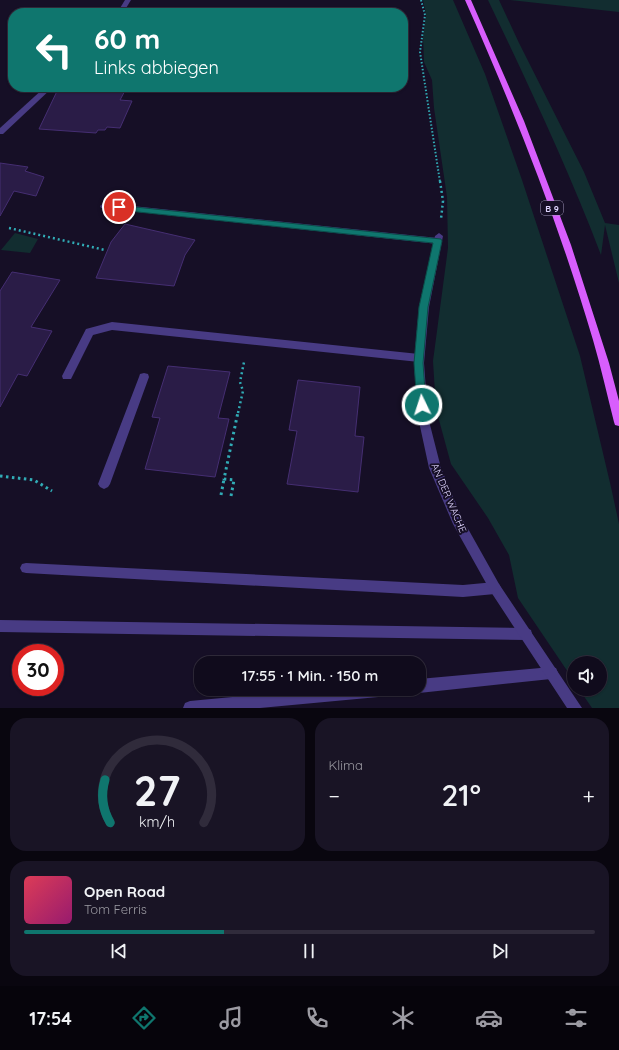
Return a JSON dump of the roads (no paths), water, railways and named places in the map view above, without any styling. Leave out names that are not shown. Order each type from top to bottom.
[{"type":"main road","name":"B 9","points":[[468,0],[488,44],[521,125],[559,225],[595,329],[619,422]]},
{"type":"street","points":[[0,132],[44,92]]},
{"type":"street","name":"AN DER WACHE","points":[[104,206],[439,238],[424,307],[419,358],[423,417],[435,468],[457,520],[495,588],[575,708]]},
{"type":"street","points":[[67,376],[89,332],[112,326],[419,358]]},
{"type":"street","points":[[104,484],[144,377]]},
{"type":"street","points":[[26,568],[464,591],[495,588]]},
{"type":"street","points":[[0,626],[526,634]]},
{"type":"street","points":[[426,685],[551,673]]},
{"type":"street","points":[[190,708],[316,696]]}]
